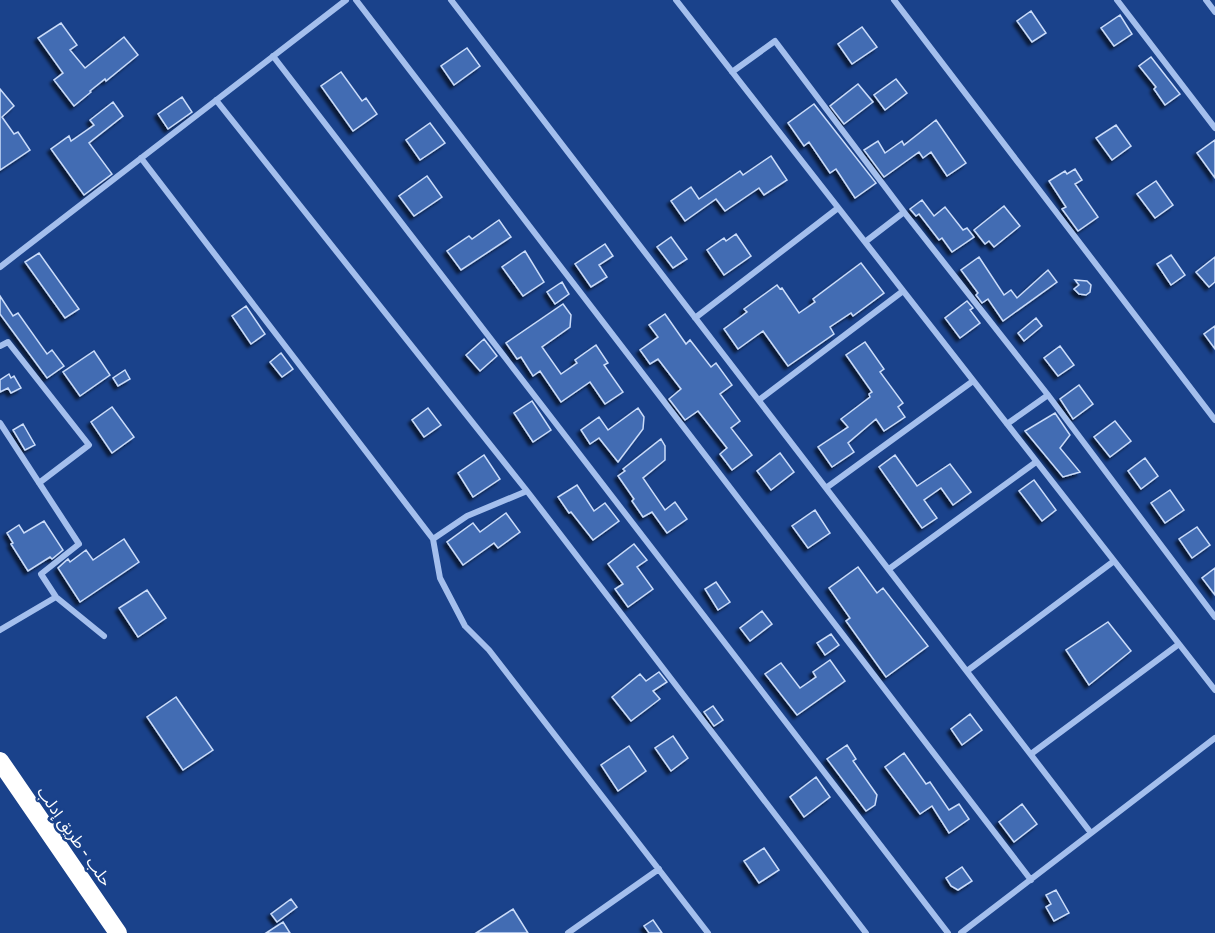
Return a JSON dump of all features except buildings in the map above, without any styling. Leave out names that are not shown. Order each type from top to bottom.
[{"type":"highway","name":"حلب - طريق إدلب","points":[[0,761],[118,933]]},
{"type":"street","points":[[0,267],[346,0]]},
{"type":"street","points":[[356,0],[1031,880]]},
{"type":"street","points":[[451,0],[1091,833]]},
{"type":"street","points":[[676,0],[1215,690]]},
{"type":"street","points":[[894,0],[1215,420]]},
{"type":"street","points":[[1117,0],[1215,128]]},
{"type":"street","points":[[1206,0],[1215,12]]},
{"type":"street","points":[[732,72],[775,41],[904,212],[1048,395],[1215,617]]},
{"type":"street","points":[[273,56],[948,933]]},
{"type":"street","points":[[216,100],[527,491],[866,933]]},
{"type":"street","points":[[141,158],[433,539],[440,578],[465,626],[489,650],[708,933]]},
{"type":"street","points":[[695,318],[838,208]]},
{"type":"street","points":[[865,242],[904,212]]},
{"type":"street","points":[[759,400],[903,291]]},
{"type":"street","points":[[0,346],[8,342],[89,445],[39,483]]},
{"type":"street","points":[[826,488],[973,381]]},
{"type":"street","points":[[1007,424],[1048,395]]},
{"type":"street","points":[[0,423],[79,544],[41,574],[56,597],[104,636]]},
{"type":"street","points":[[889,569],[1036,462]]},
{"type":"street","points":[[433,539],[467,516],[527,491]]},
{"type":"street","points":[[967,671],[1114,561]]},
{"type":"street","points":[[0,630],[56,597]]},
{"type":"street","points":[[1031,754],[1179,644]]},
{"type":"street","points":[[961,933],[1215,738]]},
{"type":"street","points":[[568,933],[659,869]]}]
